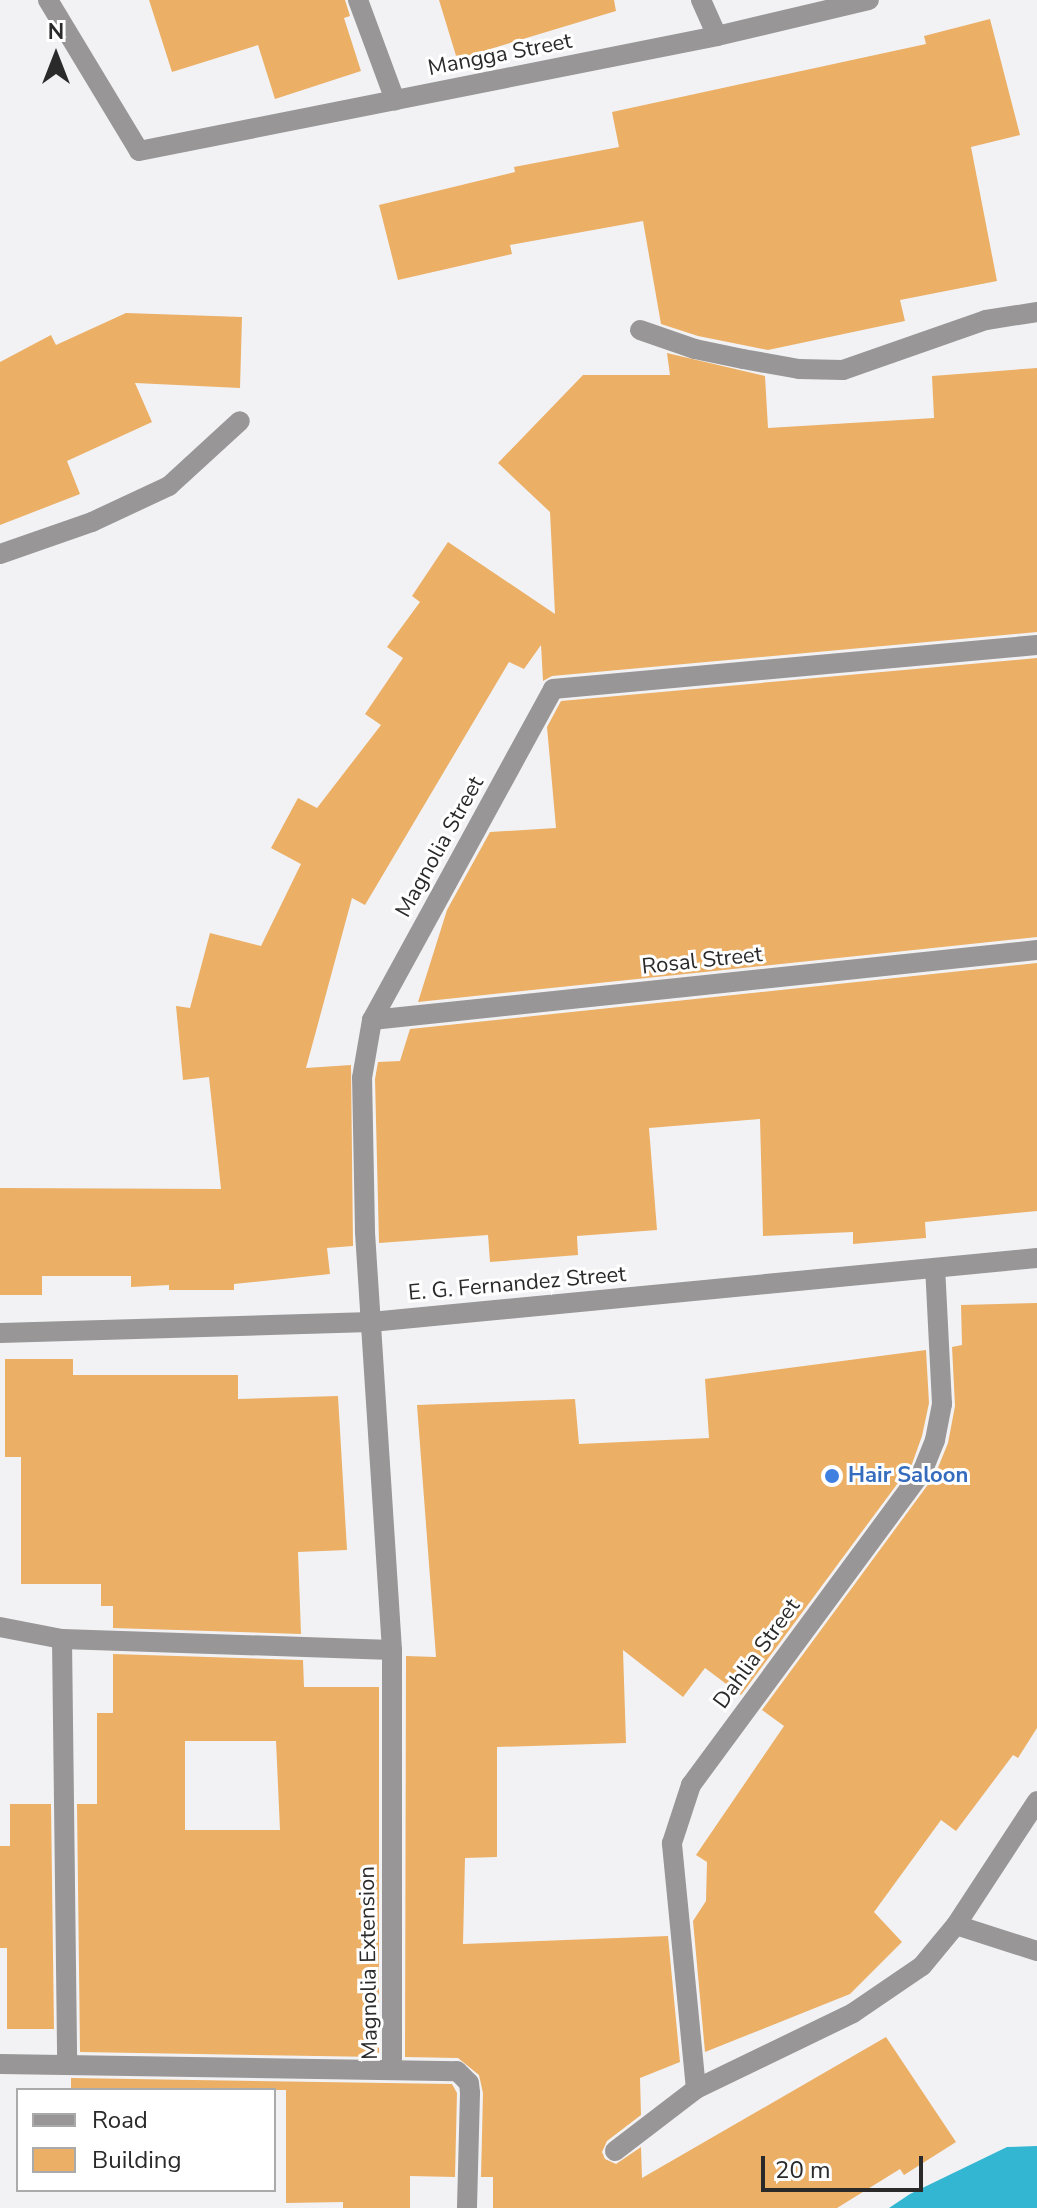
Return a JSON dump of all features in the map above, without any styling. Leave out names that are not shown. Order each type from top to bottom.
[{"type":"street","name":"Mangga Street","points":[[48,0],[139,151],[717,36],[869,0]]},
{"type":"street","points":[[358,0],[395,100]]},
{"type":"street","points":[[701,0],[717,36]]},
{"type":"street","points":[[640,330],[695,349],[743,359],[799,369],[843,370],[986,320],[1037,312]]},
{"type":"street","points":[[0,554],[92,522],[169,486],[240,421]]},
{"type":"street","name":"Magnolia Street","points":[[385,1513],[365,1231],[362,1078],[372,1020],[553,689],[1037,645]]},
{"type":"street","name":"Rosal Street","points":[[372,1020],[1037,950]]},
{"type":"street","name":"E. G. Fernandez Street","points":[[0,1333],[371,1322],[1037,1258]]},
{"type":"street","name":"Dahlia Street","points":[[696,2089],[672,1843],[691,1785],[923,1470],[935,1440],[942,1404],[935,1268]]},
{"type":"street","name":"Magnolia Extension","points":[[385,1513],[392,1650],[392,2069],[457,2071],[469,2083],[467,2208]]},
{"type":"street","points":[[0,1627],[62,1639],[392,1650]]},
{"type":"street","points":[[62,1639],[67,2063]]},
{"type":"street","points":[[615,2151],[696,2089],[853,2013],[922,1966],[956,1925],[1037,1801]]},
{"type":"street","points":[[956,1925],[1037,1951]]},
{"type":"street","points":[[0,2064],[392,2069]]},
{"type":"water","points":[[1037,2146],[1037,2208],[889,2208],[910,2194],[1007,2147]]},
{"type":"building","points":[[149,0],[345,0],[350,16],[344,18],[361,71],[275,99],[258,45],[172,72]]},
{"type":"building","points":[[439,0],[614,0],[616,11],[457,59]]},
{"type":"building","points":[[990,19],[1020,135],[971,147],[997,281],[900,300],[905,321],[768,350],[698,336],[661,324],[643,221],[510,245],[512,254],[398,280],[379,205],[515,172],[514,167],[619,147],[612,112],[926,44],[924,36]]},
{"type":"building","points":[[126,313],[242,317],[240,388],[135,383],[152,422],[67,461],[80,494],[0,525],[0,362],[51,335],[56,345]]},
{"type":"building","points":[[667,353],[765,376],[768,428],[934,418],[932,376],[1037,368],[1037,632],[552,676],[543,681],[541,645],[524,669],[509,662],[365,905],[352,898],[306,1068],[351,1065],[353,1246],[327,1248],[330,1274],[234,1284],[234,1290],[169,1290],[169,1285],[131,1287],[131,1276],[42,1276],[42,1295],[0,1295],[0,1188],[221,1189],[209,1077],[183,1080],[176,1006],[190,1008],[210,933],[261,946],[301,864],[271,848],[298,798],[317,808],[381,725],[365,714],[403,658],[387,647],[420,602],[412,596],[448,542],[555,614],[550,512],[498,463],[583,375],[670,375]]},
{"type":"building","points":[[1037,658],[1037,937],[418,1002],[447,910],[490,832],[556,828],[547,727],[561,701]]},
{"type":"building","points":[[1037,963],[1037,1211],[925,1222],[926,1238],[853,1244],[853,1232],[763,1236],[760,1119],[649,1128],[657,1230],[577,1236],[578,1255],[490,1262],[488,1235],[379,1243],[375,1079],[378,1062],[400,1061],[410,1029]]},
{"type":"building","points":[[1037,1303],[1037,1728],[1018,1758],[1013,1755],[956,1831],[941,1820],[874,1912],[902,1942],[850,1994],[705,2052],[693,1921],[706,1901],[707,1862],[696,1855],[784,1726],[762,1710],[935,1475],[948,1443],[955,1406],[952,1347],[962,1345],[961,1305]]},
{"type":"building","points":[[926,1350],[929,1403],[912,1464],[741,1695],[705,1668],[683,1697],[623,1650],[626,1743],[497,1747],[497,1857],[465,1858],[463,1944],[668,1936],[680,2062],[640,2078],[641,2115],[607,2141],[602,2152],[605,2159],[616,2164],[641,2147],[642,2178],[886,2037],[956,2142],[904,2175],[900,2169],[837,2208],[493,2208],[493,2177],[481,2177],[483,2093],[479,2075],[458,2058],[405,2057],[406,1656],[436,1657],[417,1405],[575,1399],[579,1444],[709,1438],[705,1379]]},
{"type":"building","points":[[5,1359],[73,1359],[73,1375],[238,1375],[238,1399],[338,1396],[347,1550],[298,1552],[301,1634],[113,1628],[113,1606],[101,1606],[101,1584],[21,1584],[21,1457],[5,1457]]},
{"type":"building","points":[[113,1654],[303,1660],[304,1687],[379,1687],[379,2057],[80,2052],[77,1804],[97,1804],[97,1713],[113,1713]],"holes":[[[185,1741],[276,1741],[280,1830],[185,1830]]]},
{"type":"building","points":[[10,1804],[51,1804],[54,2029],[7,2029],[7,1948],[0,1948],[0,1846],[10,1846]]},
{"type":"building","points":[[71,2078],[452,2084],[457,2093],[455,2177],[410,2176],[410,2208],[343,2208],[343,2202],[286,2203],[286,2090],[71,2088]]},
{"type":"place","name":"Hair Saloon","points":[[832,1476]]}]
